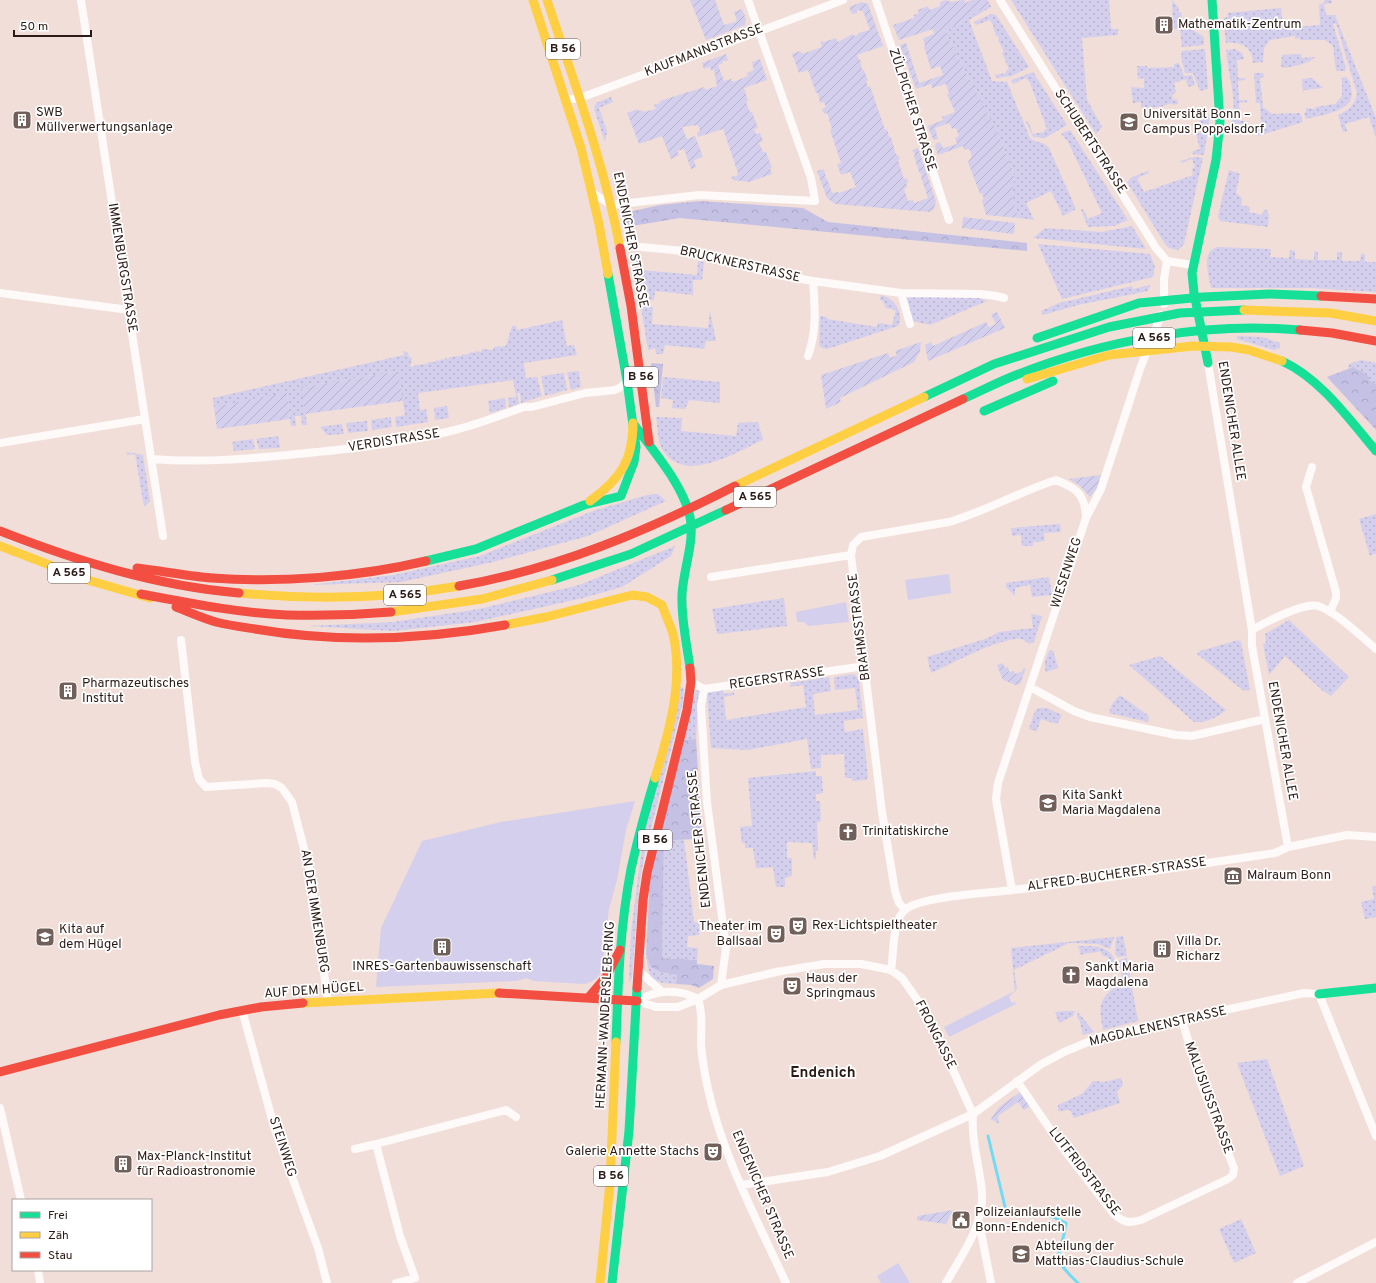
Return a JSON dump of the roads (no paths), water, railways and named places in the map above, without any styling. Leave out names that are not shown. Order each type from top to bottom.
[{"type":"main road","name":"ENDENICHER STRASSE","points":[[533,0],[581,148],[592,193],[627,381],[636,447],[634,462],[621,496],[584,505]]},
{"type":"main road","name":"ENDENICHER STRASSE","points":[[547,0],[580,98],[612,205],[631,306],[649,444]]},
{"type":"main road","name":"ENDENICHER ALLEE","points":[[1208,362],[1192,284],[1192,265],[1214,166],[1220,122],[1212,0]]},
{"type":"main road","points":[[1031,340],[1139,303],[1203,297],[1270,294],[1376,299]]},
{"type":"main road","name":"A 565","points":[[0,531],[86,562],[157,582],[232,594],[288,599],[352,599],[410,595],[480,583],[540,568],[651,528],[994,364],[1048,345],[1128,323],[1180,313],[1257,310],[1311,311],[1376,320]]},
{"type":"main road","name":"A 565","points":[[0,546],[91,580],[141,594],[219,608],[286,615],[356,615],[414,610],[482,599],[563,577],[631,554],[943,410],[1015,375],[1050,361],[1087,351],[1150,338],[1220,330],[1301,330],[1376,341]]},
{"type":"main road","points":[[994,364],[1018,346]]},
{"type":"main road","points":[[943,410],[1025,380],[1109,355],[1184,346],[1239,346],[1275,357],[1302,374],[1325,393],[1376,451]]},
{"type":"main road","points":[[984,411],[1045,383],[1093,367],[1184,346]]},
{"type":"main road","name":"ENDENICHER STRASSE","points":[[633,423],[649,444],[681,494],[690,517],[691,533],[682,593],[691,682]]},
{"type":"main road","points":[[86,562],[211,578],[252,580],[345,574],[393,569],[476,550],[584,505],[607,489],[624,466],[632,448],[633,423]]},
{"type":"main road","name":"B 56","points":[[141,594],[216,622],[284,634],[353,638],[413,638],[467,632],[546,617],[632,595],[647,597],[662,604],[671,631],[675,658]]},
{"type":"main road","name":"ENDENICHER STRASSE","points":[[675,658],[686,624]]},
{"type":"main road","name":"HERMANN-WANDERSLEB-RING","points":[[600,1283],[610,1192],[620,948],[630,874],[638,838],[668,735],[676,692],[675,658]]},
{"type":"main road","name":"B 56","points":[[612,1283],[627,1158],[640,935],[647,872],[687,710],[691,682]]},
{"type":"main road","points":[[589,997],[606,977],[620,948]]},
{"type":"main road","points":[[1319,994],[1376,988]]},
{"type":"main road","name":"AUF DEM HÜGEL","points":[[0,1072],[242,1010],[302,1003],[495,994],[589,997],[637,1001]]},
{"type":"street","name":"IMMENBURGSTRASSE","points":[[81,0],[163,536]]},
{"type":"street","points":[[592,193],[612,205],[700,196],[815,201],[811,178],[748,0]]},
{"type":"street","name":"KAUFMANNSTRASSE","points":[[565,100],[580,98],[842,0]]},
{"type":"street","name":"ZÜLPICHER STRASSE","points":[[876,0],[948,220]]},
{"type":"street","name":"SCHUBERTSTRASSE","points":[[1000,0],[1156,248],[1167,261]]},
{"type":"street","name":"BRUCKNERSTRASSE","points":[[619,245],[695,252],[753,269],[813,281],[900,293],[980,294],[1004,298]]},
{"type":"street","points":[[1167,261],[1192,265]]},
{"type":"street","name":"WIESENWEG","points":[[1012,890],[996,799],[998,783],[1086,518],[1101,489],[1140,369],[1164,305],[1164,287],[1167,261]]},
{"type":"street","name":"BRUCKNERSTRASSE","points":[[808,356],[813,341],[816,312],[813,281]]},
{"type":"street","points":[[0,293],[129,310]]},
{"type":"street","points":[[900,293],[910,324]]},
{"type":"street","name":"ENDENICHER ALLEE","points":[[1208,362],[1252,630],[1252,646],[1288,846]]},
{"type":"street","name":"VERDISTRASSE","points":[[152,459],[184,462],[233,460],[351,448],[410,440],[455,430],[524,407],[532,407],[585,393],[615,390],[627,381]]},
{"type":"street","points":[[0,443],[145,419]]},
{"type":"street","points":[[1312,467],[1306,487],[1336,592],[1336,598],[1330,612]]},
{"type":"street","name":"BRAHMSSTRASSE","points":[[905,910],[899,903],[894,891],[887,849],[869,713],[865,666],[851,555],[853,545],[860,538],[956,520],[1027,490],[1056,480],[1076,490],[1085,505],[1086,518]]},
{"type":"street","points":[[711,577],[851,555]]},
{"type":"street","points":[[1252,630],[1308,605],[1318,606],[1330,612],[1376,649]]},
{"type":"street","name":"AN DER IMMENBURG","points":[[181,640],[195,762],[199,779],[206,787],[267,783],[275,784],[282,788],[292,802],[310,872],[328,1002]]},
{"type":"street","name":"REGERSTRASSE","points":[[704,690],[865,666]]},
{"type":"street","points":[[691,682],[704,690]]},
{"type":"street","points":[[1030,687],[1074,711],[1090,717],[1176,735],[1192,736],[1265,719]]},
{"type":"street","name":"ENDENICHER STRASSE","points":[[704,690],[701,706],[707,802],[726,948],[721,985]]},
{"type":"street","name":"ALFRED-BUCHERER-STRASSE","points":[[905,910],[921,903],[958,896],[1012,890],[1274,853],[1288,846],[1347,835],[1376,837]]},
{"type":"street","points":[[637,1001],[656,1007],[678,1007],[698,999],[721,985],[776,972],[824,964],[862,964],[891,970],[898,918],[905,910]]},
{"type":"street","points":[[638,970],[661,991]]},
{"type":"street","name":"FRONGASSE","points":[[891,970],[902,978],[928,1015],[973,1114]]},
{"type":"street","points":[[637,1001],[650,993],[661,991],[688,993],[698,999]]},
{"type":"street","name":"MAGDALENENSTRASSE","points":[[741,1185],[828,1172],[852,1166],[880,1156],[973,1114],[1040,1065],[1064,1052],[1100,1037],[1304,993],[1319,994]]},
{"type":"street","points":[[1319,994],[1376,1136]]},
{"type":"street","name":"ENDENICHER STRASSE","points":[[698,999],[702,1011],[701,1045],[708,1089],[724,1142],[741,1185],[786,1283]]},
{"type":"street","name":"STEINWEG","points":[[242,1010],[275,1130],[318,1248],[327,1283]]},
{"type":"street","name":"MALUSIUSSTRASSE","points":[[1182,1020],[1200,1081],[1234,1168],[1233,1175]]},
{"type":"street","name":"LUTFRIDSTRASSE","points":[[1017,1081],[1065,1151],[1114,1214],[1122,1220],[1130,1223],[1141,1220],[1228,1179],[1233,1175]]},
{"type":"street","points":[[0,1108],[21,1199]]},
{"type":"street","points":[[355,1149],[506,1110],[516,1117]]},
{"type":"street","points":[[973,1114],[972,1134],[982,1193],[979,1222],[990,1283]]},
{"type":"street","points":[[376,1144],[400,1236],[415,1278],[396,1283]]},
{"type":"street","points":[[946,1283],[979,1222]]},
{"type":"street","points":[[1297,1283],[1376,1242]]},
{"type":"street","points":[[38,1271],[40,1283]]},
{"type":"waterway","points":[[988,1136],[1006,1211],[1016,1214],[1051,1216],[1066,1223],[1059,1255],[1062,1266],[1078,1283]]},
{"type":"place","name":"Mathematik-Zentrum","points":[[1164,25]]},
{"type":"place","name":"SWB Müllverwertungsanlage","points":[[22,120]]},
{"type":"place","name":"Universität Bonn – Campus Poppelsdorf","points":[[1129,122]]},
{"type":"place","name":"Pharmazeutisches Institut","points":[[68,691]]},
{"type":"place","name":"Kita Sankt Maria Magdalena","points":[[1048,803]]},
{"type":"place","name":"Trinitatiskirche","points":[[848,832]]},
{"type":"place","name":"Malraum Bonn","points":[[1233,876]]},
{"type":"place","name":"Rex-Lichtspieltheater","points":[[798,926]]},
{"type":"place","name":"Theater im Ballsaal","points":[[776,934]]},
{"type":"place","name":"Kita auf dem Hügel","points":[[45,937]]},
{"type":"place","name":"INRES-Gartenbauwissenschaft","points":[[442,947]]},
{"type":"place","name":"Villa Dr. Richarz","points":[[1162,949]]},
{"type":"place","name":"Sankt Maria Magdalena","points":[[1071,975]]},
{"type":"place","name":"Haus der Springmaus","points":[[792,986]]},
{"type":"place","name":"Galerie Annette Stachs","points":[[713,1152]]},
{"type":"place","name":"Max-Planck-Institut für Radioastronomie","points":[[123,1164]]},
{"type":"place","name":"Polizeianlaufstelle Bonn-Endenich","points":[[961,1220]]},
{"type":"place","name":"Abteilung der Matthias-Claudius-Schule","points":[[1021,1254]]},
{"type":"district","name":"Endenich","points":[[823,1073]]}]
